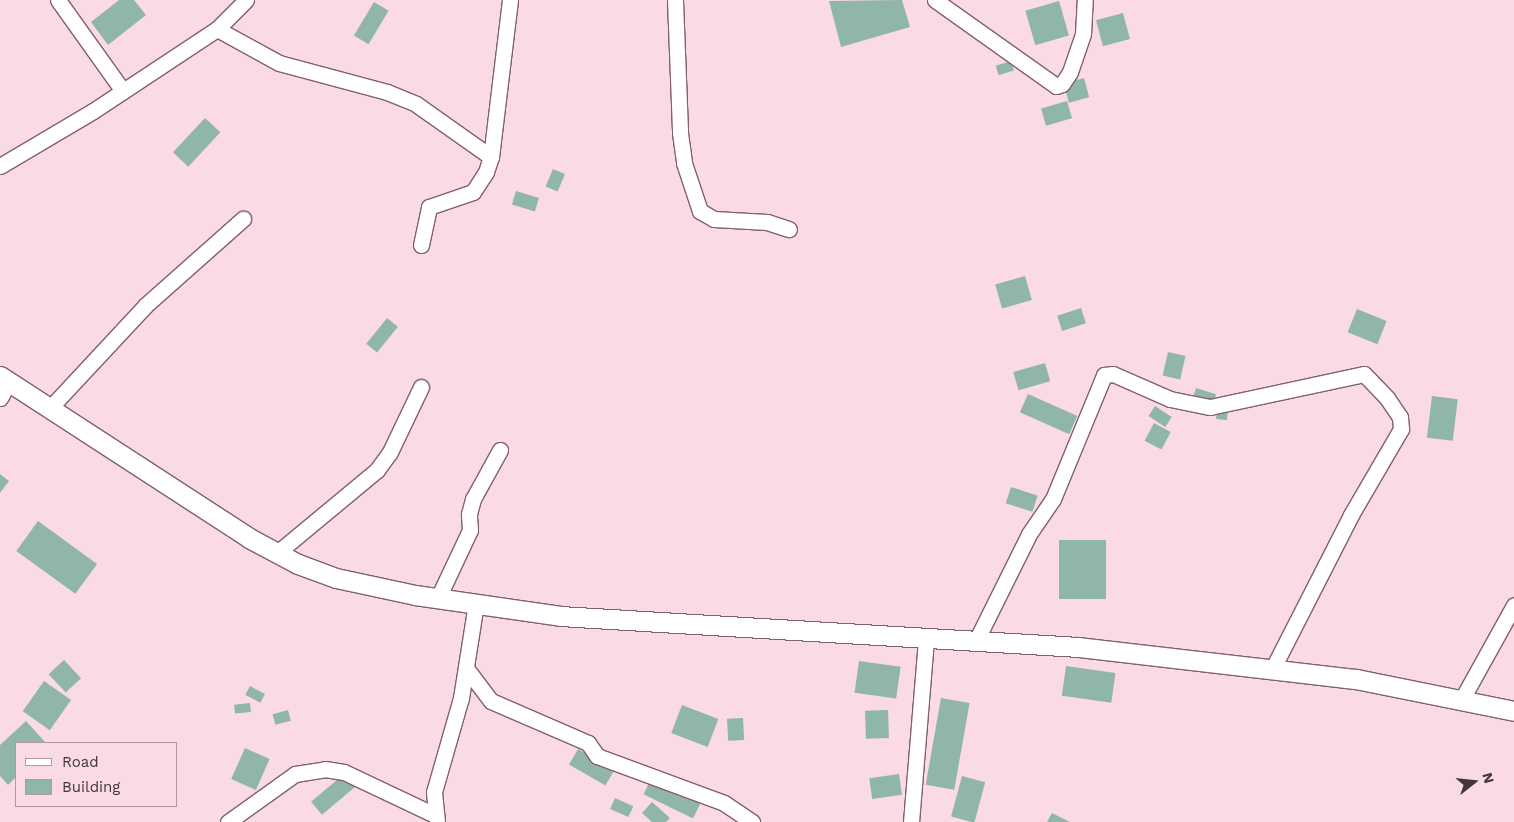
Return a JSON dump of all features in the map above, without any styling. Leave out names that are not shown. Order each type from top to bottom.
[{"type":"main road","points":[[3,386],[49,409],[277,553],[336,578],[438,598],[560,616],[1078,647],[1356,679],[1514,711]]},
{"type":"street","points":[[58,0],[123,91]]},
{"type":"street","points":[[0,166],[123,91],[217,28],[246,0]]},
{"type":"street","points":[[421,245],[429,207],[473,192],[482,181],[491,156],[510,0]]},
{"type":"street","points":[[675,0],[680,133],[684,163],[700,211],[714,219],[767,222],[789,229]]},
{"type":"street","points":[[935,0],[1056,86],[1062,84],[1070,72],[1083,34],[1085,0]]},
{"type":"street","points":[[217,28],[279,63],[387,92],[416,104],[491,156]]},
{"type":"street","points":[[49,409],[146,305],[243,219]]},
{"type":"street","points":[[976,641],[1029,534],[1053,499],[1104,375],[1113,374],[1170,399],[1210,408],[1364,374],[1387,398],[1400,417],[1401,428],[1351,515],[1272,670]]},
{"type":"street","points":[[277,553],[376,470],[390,452],[421,387]]},
{"type":"street","points":[[438,598],[470,530],[469,514],[473,499],[500,450]]},
{"type":"street","points":[[239,819],[295,774],[325,768],[344,772],[429,817],[434,792],[461,698],[476,603]]},
{"type":"street","points":[[1462,699],[1514,605]]},
{"type":"street","points":[[910,822],[926,638]]},
{"type":"street","points":[[466,668],[491,700],[588,742],[597,756],[724,803],[752,822]]},
{"type":"building","points":[[119,0],[134,0],[146,15],[108,45],[91,22]]},
{"type":"building","points":[[902,0],[910,27],[841,47],[829,1]]},
{"type":"building","points":[[1059,1],[1069,36],[1035,45],[1025,11]]},
{"type":"building","points":[[374,2],[389,11],[368,44],[354,35]]},
{"type":"building","points":[[1123,13],[1130,39],[1103,46],[1096,20]]},
{"type":"building","points":[[1011,61],[1014,71],[999,75],[996,66]]},
{"type":"building","points":[[1084,78],[1089,97],[1069,103],[1064,83]]},
{"type":"building","points":[[1067,101],[1072,118],[1046,126],[1041,108]]},
{"type":"building","points":[[205,118],[220,132],[188,167],[173,152]]},
{"type":"building","points":[[553,169],[565,174],[558,192],[546,186]]},
{"type":"building","points":[[516,191],[539,198],[535,211],[512,204]]},
{"type":"building","points":[[1025,276],[1032,300],[1002,309],[995,285]]},
{"type":"building","points":[[1081,308],[1086,323],[1062,331],[1057,316]]},
{"type":"building","points":[[1357,309],[1387,321],[1377,344],[1348,332]]},
{"type":"building","points":[[387,318],[398,327],[377,352],[366,344]]},
{"type":"building","points":[[1168,352],[1186,356],[1180,379],[1163,375]]},
{"type":"building","points":[[1045,363],[1050,381],[1019,390],[1013,372]]},
{"type":"building","points":[[1196,388],[1216,394],[1213,405],[1193,399]]},
{"type":"building","points":[[1028,394],[1077,416],[1069,434],[1020,412]]},
{"type":"building","points":[[1432,396],[1458,399],[1453,441],[1427,438]]},
{"type":"building","points":[[1155,406],[1172,417],[1165,427],[1148,416]]},
{"type":"building","points":[[1217,408],[1228,409],[1227,420],[1216,419]]},
{"type":"building","points":[[1154,423],[1171,432],[1161,450],[1145,441]]},
{"type":"building","points":[[0,474],[9,481],[0,493]]},
{"type":"building","points":[[1011,487],[1038,496],[1032,512],[1006,503]]},
{"type":"building","points":[[38,521],[97,564],[75,594],[16,551]]},
{"type":"building","points":[[1059,540],[1106,540],[1106,599],[1059,599]]},
{"type":"building","points":[[64,660],[81,678],[66,693],[49,674]]},
{"type":"building","points":[[859,661],[901,667],[896,699],[855,693]]},
{"type":"building","points":[[1066,666],[1116,673],[1111,703],[1062,696]]},
{"type":"building","points":[[44,681],[71,700],[50,730],[23,711]]},
{"type":"building","points":[[250,686],[265,694],[260,703],[245,695]]},
{"type":"building","points":[[941,698],[970,703],[954,790],[926,785]]},
{"type":"building","points":[[250,703],[251,712],[235,714],[234,705]]},
{"type":"building","points":[[682,705],[718,719],[708,747],[671,733]]},
{"type":"building","points":[[288,710],[291,721],[275,725],[273,714]]},
{"type":"building","points":[[888,710],[889,738],[866,739],[865,711]]},
{"type":"building","points":[[743,718],[744,740],[728,741],[727,719]]},
{"type":"building","points":[[26,721],[45,742],[15,742],[15,778],[8,785],[0,776],[0,745]]},
{"type":"building","points":[[245,748],[270,759],[256,790],[231,779]]},
{"type":"building","points":[[578,749],[614,770],[605,786],[569,765]]},
{"type":"building","points":[[344,774],[355,787],[322,815],[311,802]]},
{"type":"building","points":[[899,774],[902,795],[872,799],[869,778]]},
{"type":"building","points":[[962,776],[985,782],[975,822],[951,817]]},
{"type":"building","points":[[651,779],[700,803],[693,818],[644,794]]},
{"type":"building","points":[[615,798],[633,806],[628,817],[610,809]]},
{"type":"building","points":[[652,802],[670,818],[666,822],[652,822],[642,813]]},
{"type":"building","points":[[1052,813],[1070,822],[1047,822]]}]
